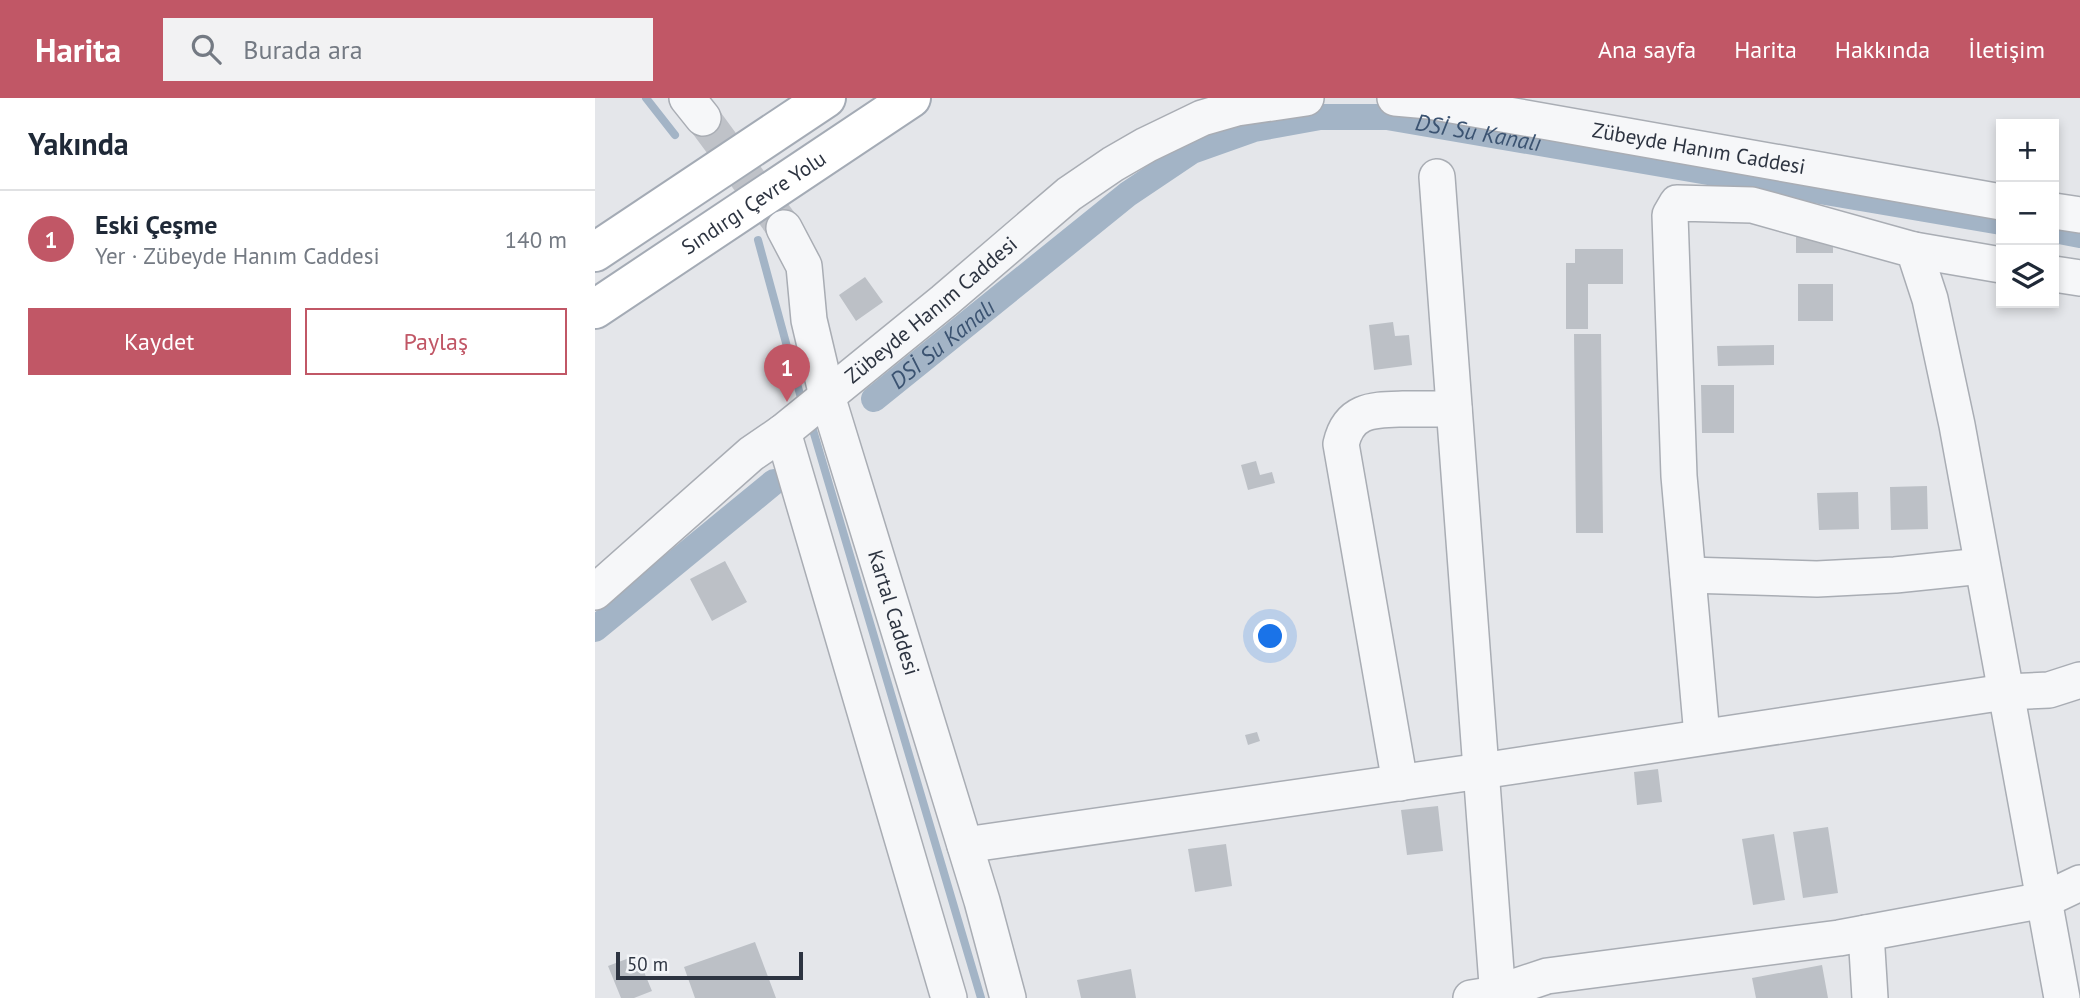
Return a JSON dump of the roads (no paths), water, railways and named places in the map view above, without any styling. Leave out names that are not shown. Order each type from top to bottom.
[{"type":"main road","points":[[595,252],[826,98]]},
{"type":"main road","name":"Sındırgı Çevre Yolu","points":[[595,309],[911,98]]},
{"type":"street","name":"Zübeyde Hanım Caddesi","points":[[595,592],[751,454],[783,432],[944,301],[1069,194],[1112,164],[1202,118],[1237,108],[1306,98]]},
{"type":"street","name":"Zübeyde Hanım Caddesi","points":[[1395,98],[1996,201]]},
{"type":"street","points":[[1437,177],[1481,771],[1489,996],[1547,976],[1866,933],[2044,900],[2080,883]]},
{"type":"street","points":[[1702,736],[1679,476],[1670,215],[1677,203],[1752,205],[1914,250],[1996,264]]},
{"type":"street","points":[[2059,212],[2080,215]]},
{"type":"street","name":"Kartal Caddesi","points":[[784,228],[804,266],[810,320],[827,396],[965,845],[1007,998]]},
{"type":"street","points":[[1914,250],[1930,299],[1957,425],[2062,998]]},
{"type":"street","points":[[2059,275],[2080,278]]},
{"type":"street","points":[[1400,783],[1341,444],[1352,421],[1370,411],[1454,409]]},
{"type":"street","points":[[783,432],[949,998]]},
{"type":"street","points":[[1688,575],[1831,578],[1982,566]]},
{"type":"street","points":[[965,845],[2005,692],[2049,690],[2080,680]]},
{"type":"street","points":[[1866,933],[1870,998]]},
{"type":"waterway","points":[[646,98],[675,135]]},
{"type":"waterway","name":"DSİ Su Kanalı","points":[[874,399],[1128,194],[1192,151],[1254,129],[1320,117],[1387,117],[1996,221]]},
{"type":"waterway","name":"DSİ Su Kanalı","points":[[2059,231],[2080,235]]},
{"type":"waterway","points":[[758,240],[801,398]]},
{"type":"waterway","points":[[810,420],[981,998]]},
{"type":"waterway","name":"DSİ Su Kanalı","points":[[595,629],[774,482]]},
{"type":"tunnel","points":[[703,118],[784,228]]},
{"type":"place","name":"Eski Çeşme","points":[[787,402]]}]
